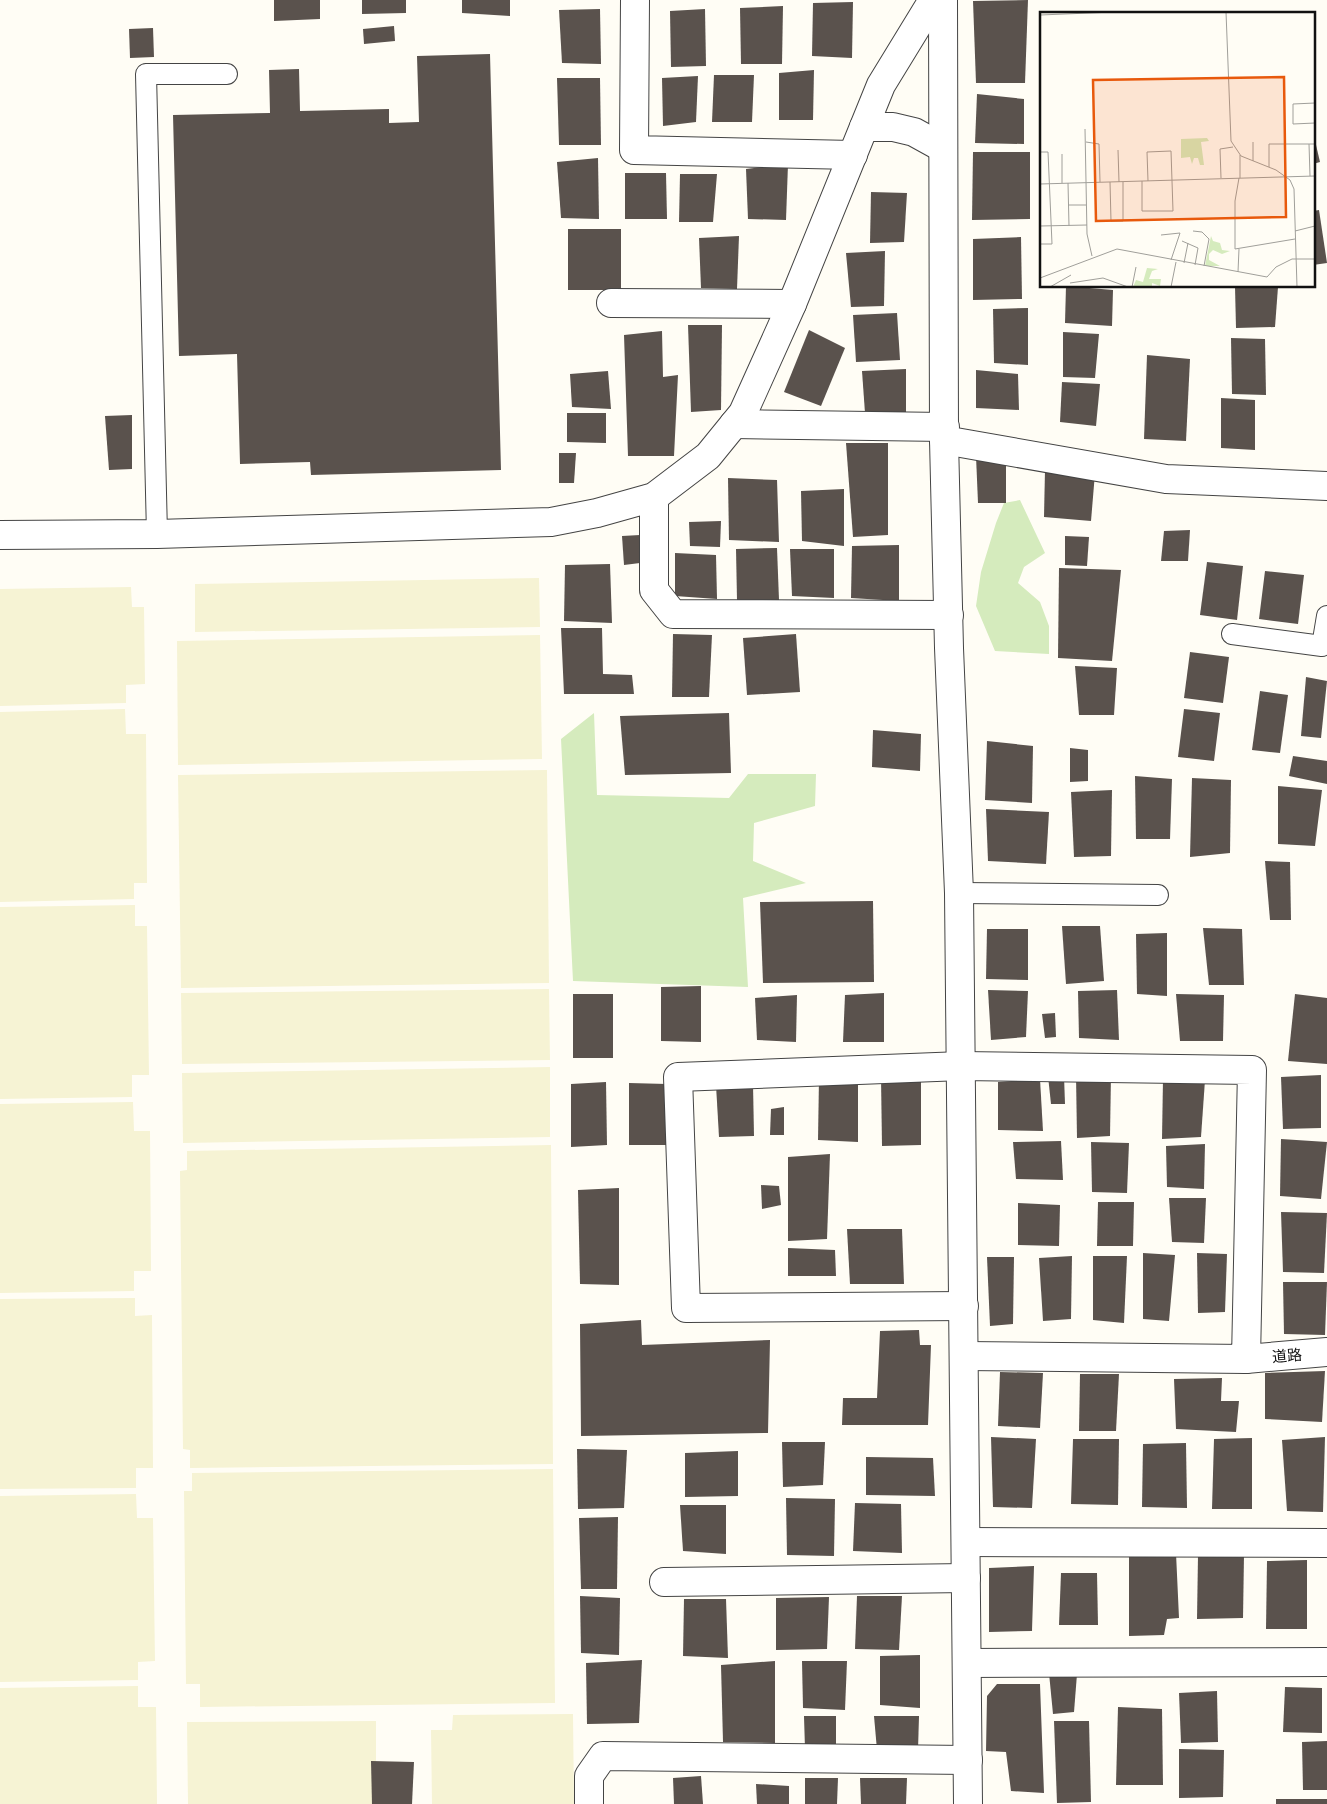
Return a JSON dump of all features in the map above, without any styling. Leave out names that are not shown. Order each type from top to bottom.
[{"type":"street","points":[[635,0],[634,150],[853,155]]},
{"type":"street","points":[[0,535],[157,534],[551,522],[597,513],[654,496],[708,456],[743,413],[792,304],[881,84],[933,0]]},
{"type":"street","points":[[942,0],[944,433],[959,893],[962,1066],[968,1804]]},
{"type":"street","points":[[864,127],[893,127],[914,132],[943,148]]},
{"type":"street","points":[[611,303],[792,304]]},
{"type":"street","points":[[734,424],[944,433],[1166,480],[1327,486]]},
{"type":"street","points":[[654,496],[654,590],[672,614],[949,615]]},
{"type":"street","points":[[964,1306],[686,1308],[678,1077],[962,1066],[1252,1070],[1246,1359]]},
{"type":"street","name":"道路","points":[[964,1356],[1246,1359],[1327,1352]]},
{"type":"street","points":[[966,1542],[1327,1543]]},
{"type":"street","points":[[664,1582],[966,1578]]},
{"type":"street","points":[[967,1663],[1327,1662]]},
{"type":"street","points":[[589,1804],[589,1776],[603,1756],[968,1760]]},
{"type":"lane","points":[[157,534],[146,74],[227,74]]},
{"type":"lane","points":[[1232,634],[1322,646],[1327,616]]},
{"type":"lane","points":[[959,893],[1158,895]]},
{"type":"shaded area","points":[[539,578],[540,627],[195,632],[195,584]]},
{"type":"shaded area","points":[[131,587],[132,607],[144,607],[145,684],[126,685],[126,703],[0,706],[0,589]]},
{"type":"shaded area","points":[[540,635],[542,759],[178,765],[177,641]]},
{"type":"shaded area","points":[[125,709],[126,734],[146,734],[147,883],[134,883],[134,899],[0,902],[0,712]]},
{"type":"shaded area","points":[[547,770],[549,983],[181,988],[178,775]]},
{"type":"shaded area","points":[[135,905],[135,926],[147,926],[149,1075],[132,1075],[132,1097],[0,1099],[0,907]]},
{"type":"shaded area","points":[[549,989],[550,1060],[182,1064],[181,993]]},
{"type":"shaded area","points":[[550,1067],[550,1137],[183,1143],[182,1073]]},
{"type":"shaded area","points":[[133,1102],[134,1131],[150,1131],[151,1271],[134,1271],[134,1291],[0,1293],[0,1104]]},
{"type":"shaded area","points":[[551,1145],[553,1464],[190,1468],[190,1450],[183,1449],[180,1171],[187,1170],[187,1151]]},
{"type":"shaded area","points":[[135,1298],[135,1316],[152,1315],[153,1468],[136,1468],[136,1488],[0,1489],[0,1299]]},
{"type":"shaded area","points":[[553,1469],[555,1703],[200,1707],[200,1684],[186,1684],[184,1491],[192,1491],[192,1473]]},
{"type":"shaded area","points":[[136,1494],[137,1518],[153,1518],[155,1661],[138,1662],[138,1680],[0,1682],[0,1496]]},
{"type":"shaded area","points":[[138,1686],[138,1707],[156,1707],[157,1804],[0,1804],[0,1688]]},
{"type":"shaded area","points":[[573,1714],[574,1804],[432,1804],[431,1730],[452,1730],[453,1715]]},
{"type":"shaded area","points":[[376,1721],[376,1804],[188,1804],[187,1722]]},
{"type":"green space","points":[[1020,500],[1045,553],[1024,567],[1018,583],[1040,602],[1049,626],[1049,654],[995,651],[976,606],[981,572],[1004,503]]},
{"type":"green space","points":[[594,713],[597,795],[729,798],[748,774],[816,774],[815,806],[754,823],[753,861],[806,883],[743,898],[748,987],[573,981],[561,739]]},
{"type":"building","points":[[274,0],[320,0],[320,19],[274,21]]},
{"type":"building","points":[[362,0],[406,0],[406,13],[362,14]]},
{"type":"building","points":[[462,0],[510,0],[510,16],[462,13]]},
{"type":"building","points":[[1028,0],[1025,83],[976,83],[973,1]]},
{"type":"building","points":[[853,2],[852,58],[812,56],[813,3]]},
{"type":"building","points":[[783,6],[782,64],[741,64],[740,8]]},
{"type":"building","points":[[600,9],[601,64],[562,63],[559,10]]},
{"type":"building","points":[[705,9],[706,66],[671,67],[670,11]]},
{"type":"building","points":[[394,26],[395,41],[364,44],[363,29]]},
{"type":"building","points":[[153,28],[154,57],[130,58],[129,29]]},
{"type":"building","points":[[490,54],[501,470],[311,475],[310,462],[240,464],[237,354],[179,356],[173,115],[270,113],[269,70],[299,69],[300,111],[389,109],[389,123],[419,122],[417,56]]},
{"type":"building","points":[[814,70],[813,120],[779,120],[779,73]]},
{"type":"building","points":[[714,75],[754,75],[752,122],[712,122]]},
{"type":"building","points":[[698,76],[696,122],[663,126],[662,78]]},
{"type":"building","points":[[557,78],[600,78],[601,145],[559,145]]},
{"type":"building","points":[[977,94],[1024,99],[1024,144],[975,143]]},
{"type":"building","points":[[1314,136],[1320,162],[1314,164]]},
{"type":"building","points":[[973,152],[1030,152],[1030,219],[972,220]]},
{"type":"building","points":[[598,158],[599,219],[561,218],[557,162]]},
{"type":"building","points":[[788,164],[786,220],[748,219],[746,169]]},
{"type":"building","points":[[625,173],[666,173],[667,219],[625,219]]},
{"type":"building","points":[[680,174],[717,174],[713,222],[679,222]]},
{"type":"building","points":[[871,192],[907,193],[904,242],[870,243]]},
{"type":"building","points":[[1319,210],[1327,263],[1314,265],[1314,211]]},
{"type":"building","points":[[568,229],[621,229],[621,290],[568,290]]},
{"type":"building","points":[[739,236],[737,289],[701,288],[699,238]]},
{"type":"building","points":[[1021,237],[1022,299],[973,300],[973,239]]},
{"type":"building","points":[[885,251],[884,306],[851,307],[846,253]]},
{"type":"building","points":[[1066,288],[1113,290],[1112,326],[1065,323]]},
{"type":"building","points":[[1235,288],[1278,288],[1275,327],[1236,328]]},
{"type":"building","points":[[1028,308],[1028,365],[994,363],[993,309]]},
{"type":"building","points":[[897,313],[900,360],[856,362],[853,315]]},
{"type":"building","points":[[688,325],[722,325],[721,410],[691,412]]},
{"type":"building","points":[[809,330],[845,348],[821,406],[784,392]]},
{"type":"building","points":[[662,331],[663,377],[678,375],[674,456],[628,456],[624,335]]},
{"type":"building","points":[[1063,332],[1099,334],[1095,378],[1063,377]]},
{"type":"building","points":[[1231,338],[1265,339],[1266,395],[1232,394]]},
{"type":"building","points":[[1147,355],[1190,359],[1186,441],[1144,439]]},
{"type":"building","points":[[906,369],[906,414],[865,413],[862,371]]},
{"type":"building","points":[[976,370],[1018,374],[1019,410],[976,408]]},
{"type":"building","points":[[608,371],[611,409],[572,407],[570,374]]},
{"type":"building","points":[[1062,382],[1100,384],[1096,426],[1060,422]]},
{"type":"building","points":[[1221,398],[1255,400],[1255,450],[1221,448]]},
{"type":"building","points":[[567,413],[606,413],[606,443],[567,442]]},
{"type":"building","points":[[132,415],[132,469],[109,470],[105,416]]},
{"type":"building","points":[[846,443],[888,443],[888,535],[853,537]]},
{"type":"building","points":[[559,453],[576,453],[574,483],[559,483]]},
{"type":"building","points":[[976,456],[1006,456],[1006,503],[978,503]]},
{"type":"building","points":[[1045,470],[1095,473],[1091,521],[1044,517]]},
{"type":"building","points":[[728,478],[777,480],[779,542],[729,540]]},
{"type":"building","points":[[844,489],[844,546],[802,541],[801,491]]},
{"type":"building","points":[[721,521],[720,547],[690,546],[689,522]]},
{"type":"building","points":[[1190,530],[1188,561],[1161,561],[1164,531]]},
{"type":"building","points":[[640,535],[640,563],[624,565],[622,536]]},
{"type":"building","points":[[1065,536],[1089,537],[1087,566],[1065,565]]},
{"type":"building","points":[[899,545],[899,601],[851,598],[852,546]]},
{"type":"building","points":[[777,548],[779,600],[737,600],[736,549]]},
{"type":"building","points":[[790,549],[834,549],[834,598],[792,596]]},
{"type":"building","points":[[675,553],[716,555],[717,599],[675,596]]},
{"type":"building","points":[[1207,562],[1243,566],[1237,620],[1200,615]]},
{"type":"building","points":[[610,564],[612,623],[564,621],[565,565]]},
{"type":"building","points":[[1059,568],[1121,570],[1112,661],[1058,658]]},
{"type":"building","points":[[1265,571],[1304,575],[1298,624],[1259,619]]},
{"type":"building","points":[[561,628],[602,628],[603,674],[632,675],[634,694],[564,694]]},
{"type":"building","points":[[673,634],[712,635],[709,697],[672,697]]},
{"type":"building","points":[[796,634],[800,692],[747,695],[743,638]]},
{"type":"building","points":[[1190,652],[1229,657],[1223,703],[1184,698]]},
{"type":"building","points":[[1075,666],[1117,668],[1114,715],[1079,715]]},
{"type":"building","points":[[1306,677],[1327,681],[1321,738],[1301,736]]},
{"type":"building","points":[[1260,691],[1288,695],[1280,753],[1252,750]]},
{"type":"building","points":[[1184,709],[1220,713],[1214,761],[1178,757]]},
{"type":"building","points":[[729,713],[731,773],[625,775],[620,716]]},
{"type":"building","points":[[873,730],[921,734],[920,771],[872,767]]},
{"type":"building","points":[[987,741],[1033,746],[1032,803],[985,800]]},
{"type":"building","points":[[1070,748],[1088,750],[1088,781],[1070,782]]},
{"type":"building","points":[[1293,756],[1327,761],[1327,784],[1289,776]]},
{"type":"building","points":[[1135,776],[1172,779],[1170,839],[1136,839]]},
{"type":"building","points":[[1192,778],[1231,780],[1230,853],[1190,857]]},
{"type":"building","points":[[1278,786],[1322,790],[1315,846],[1278,844]]},
{"type":"building","points":[[1112,790],[1111,856],[1074,857],[1071,792]]},
{"type":"building","points":[[986,809],[1049,812],[1046,864],[988,861]]},
{"type":"building","points":[[1265,861],[1290,862],[1291,920],[1270,920]]},
{"type":"building","points":[[873,901],[874,982],[763,983],[760,902]]},
{"type":"building","points":[[1062,926],[1100,926],[1104,981],[1066,984]]},
{"type":"building","points":[[1203,928],[1242,929],[1244,985],[1209,985]]},
{"type":"building","points":[[987,929],[1028,929],[1028,980],[986,979]]},
{"type":"building","points":[[1167,933],[1167,996],[1137,994],[1136,934]]},
{"type":"building","points":[[701,986],[701,1042],[661,1041],[661,987]]},
{"type":"building","points":[[988,990],[1028,991],[1026,1037],[991,1040]]},
{"type":"building","points":[[1117,990],[1119,1040],[1079,1038],[1078,991]]},
{"type":"building","points":[[884,993],[884,1042],[843,1042],[845,995]]},
{"type":"building","points":[[573,994],[613,994],[613,1058],[573,1058]]},
{"type":"building","points":[[1176,994],[1224,995],[1223,1041],[1180,1041]]},
{"type":"building","points":[[1295,994],[1327,998],[1327,1064],[1288,1061]]},
{"type":"building","points":[[797,995],[796,1042],[757,1040],[755,998]]},
{"type":"building","points":[[1055,1013],[1056,1037],[1045,1038],[1042,1014]]},
{"type":"building","points":[[921,1074],[921,1145],[882,1146],[881,1077]]},
{"type":"building","points":[[1111,1074],[1110,1136],[1077,1138],[1076,1075]]},
{"type":"building","points":[[1321,1075],[1321,1128],[1283,1129],[1281,1077]]},
{"type":"building","points":[[1048,1076],[1064,1076],[1065,1104],[1051,1104]]},
{"type":"building","points":[[819,1078],[858,1078],[858,1142],[818,1140]]},
{"type":"building","points":[[1040,1079],[1043,1131],[998,1130],[998,1082]]},
{"type":"building","points":[[1163,1079],[1205,1080],[1201,1137],[1162,1139]]},
{"type":"building","points":[[606,1082],[607,1145],[571,1147],[571,1084]]},
{"type":"building","points":[[629,1083],[667,1084],[670,1145],[629,1145]]},
{"type":"building","points":[[753,1084],[754,1136],[719,1137],[716,1085]]},
{"type":"building","points":[[784,1107],[784,1135],[770,1135],[771,1109]]},
{"type":"building","points":[[1281,1139],[1327,1142],[1321,1199],[1280,1196]]},
{"type":"building","points":[[1061,1141],[1063,1180],[1016,1179],[1013,1142]]},
{"type":"building","points":[[1091,1142],[1129,1143],[1127,1193],[1092,1192]]},
{"type":"building","points":[[1205,1144],[1204,1189],[1167,1187],[1166,1146]]},
{"type":"building","points":[[830,1154],[827,1239],[788,1241],[788,1157]]},
{"type":"building","points":[[761,1185],[779,1186],[781,1205],[762,1209]]},
{"type":"building","points":[[619,1188],[619,1285],[580,1284],[578,1190]]},
{"type":"building","points":[[1169,1198],[1206,1198],[1204,1243],[1172,1242]]},
{"type":"building","points":[[1098,1202],[1134,1202],[1133,1246],[1097,1246]]},
{"type":"building","points":[[1018,1203],[1060,1205],[1059,1246],[1018,1245]]},
{"type":"building","points":[[1281,1212],[1327,1213],[1324,1273],[1283,1272]]},
{"type":"building","points":[[847,1229],[902,1229],[904,1284],[850,1284]]},
{"type":"building","points":[[788,1248],[835,1250],[836,1276],[788,1276]]},
{"type":"building","points":[[1143,1253],[1175,1255],[1169,1321],[1143,1319]]},
{"type":"building","points":[[1197,1253],[1227,1254],[1225,1312],[1198,1313]]},
{"type":"building","points":[[1072,1256],[1071,1319],[1043,1321],[1039,1258]]},
{"type":"building","points":[[1093,1256],[1127,1256],[1124,1323],[1093,1320]]},
{"type":"building","points":[[987,1257],[1014,1257],[1013,1324],[990,1326]]},
{"type":"building","points":[[1283,1282],[1327,1282],[1325,1335],[1284,1334]]},
{"type":"building","points":[[641,1320],[642,1345],[770,1340],[768,1433],[581,1436],[580,1324]]},
{"type":"building","points":[[919,1330],[920,1345],[931,1345],[928,1425],[842,1425],[843,1398],[877,1398],[880,1331]]},
{"type":"building","points":[[1325,1371],[1322,1422],[1265,1419],[1265,1373]]},
{"type":"building","points":[[1000,1372],[1043,1373],[1040,1428],[998,1426]]},
{"type":"building","points":[[1080,1374],[1119,1374],[1116,1431],[1079,1431]]},
{"type":"building","points":[[1222,1378],[1221,1401],[1239,1401],[1236,1432],[1176,1429],[1174,1379]]},
{"type":"building","points":[[991,1437],[1036,1439],[1032,1508],[993,1507]]},
{"type":"building","points":[[1325,1437],[1323,1512],[1287,1511],[1282,1440]]},
{"type":"building","points":[[1252,1438],[1252,1509],[1212,1509],[1214,1439]]},
{"type":"building","points":[[1073,1439],[1119,1439],[1118,1505],[1071,1504]]},
{"type":"building","points":[[782,1442],[825,1442],[823,1485],[783,1487]]},
{"type":"building","points":[[1186,1443],[1187,1508],[1142,1507],[1143,1444]]},
{"type":"building","points":[[577,1449],[627,1450],[624,1508],[578,1509]]},
{"type":"building","points":[[738,1451],[738,1496],[685,1497],[685,1453]]},
{"type":"building","points":[[866,1457],[933,1458],[935,1496],[866,1495]]},
{"type":"building","points":[[786,1498],[835,1499],[834,1556],[787,1555]]},
{"type":"building","points":[[855,1503],[901,1504],[902,1553],[853,1551]]},
{"type":"building","points":[[680,1505],[726,1505],[726,1554],[683,1551]]},
{"type":"building","points":[[618,1517],[617,1589],[581,1589],[579,1518]]},
{"type":"building","points":[[1176,1553],[1179,1618],[1167,1619],[1164,1635],[1129,1636],[1129,1555]]},
{"type":"building","points":[[1244,1555],[1243,1618],[1197,1619],[1198,1556]]},
{"type":"building","points":[[1307,1560],[1307,1629],[1266,1629],[1267,1561]]},
{"type":"building","points":[[1034,1566],[1032,1631],[989,1632],[989,1568]]},
{"type":"building","points":[[1061,1573],[1097,1573],[1098,1625],[1059,1625]]},
{"type":"building","points":[[580,1596],[620,1598],[619,1655],[581,1653]]},
{"type":"building","points":[[857,1596],[902,1596],[899,1650],[855,1649]]},
{"type":"building","points":[[829,1597],[827,1649],[776,1650],[776,1598]]},
{"type":"building","points":[[684,1599],[726,1599],[728,1658],[683,1656]]},
{"type":"building","points":[[920,1655],[920,1708],[880,1705],[880,1656]]},
{"type":"building","points":[[642,1660],[639,1723],[587,1724],[586,1663]]},
{"type":"building","points":[[775,1661],[775,1743],[723,1742],[721,1665]]},
{"type":"building","points":[[802,1661],[847,1661],[845,1710],[803,1708]]},
{"type":"building","points":[[1049,1673],[1077,1674],[1074,1712],[1053,1714]]},
{"type":"building","points":[[997,1684],[1040,1684],[1044,1793],[1011,1791],[1006,1752],[986,1751],[987,1696]]},
{"type":"building","points":[[1285,1687],[1322,1688],[1322,1733],[1283,1732]]},
{"type":"building","points":[[1217,1691],[1218,1742],[1181,1743],[1179,1693]]},
{"type":"building","points":[[1118,1707],[1162,1709],[1163,1785],[1116,1785]]},
{"type":"building","points":[[804,1716],[836,1716],[836,1750],[805,1749]]},
{"type":"building","points":[[874,1716],[919,1716],[918,1750],[877,1750]]},
{"type":"building","points":[[1054,1721],[1089,1721],[1091,1802],[1057,1803]]},
{"type":"building","points":[[1327,1741],[1327,1790],[1303,1790],[1302,1742]]},
{"type":"building","points":[[1179,1749],[1224,1750],[1223,1797],[1179,1798]]},
{"type":"building","points":[[371,1761],[414,1762],[412,1804],[372,1804]]},
{"type":"building","points":[[701,1776],[703,1804],[674,1804],[673,1778]]},
{"type":"building","points":[[805,1778],[838,1778],[837,1804],[805,1804]]},
{"type":"building","points":[[860,1778],[907,1778],[906,1804],[861,1804]]},
{"type":"building","points":[[756,1784],[789,1786],[789,1804],[757,1804]]},
{"type":"building","points":[[1276,1799],[1327,1799],[1327,1804],[1276,1804]]}]
